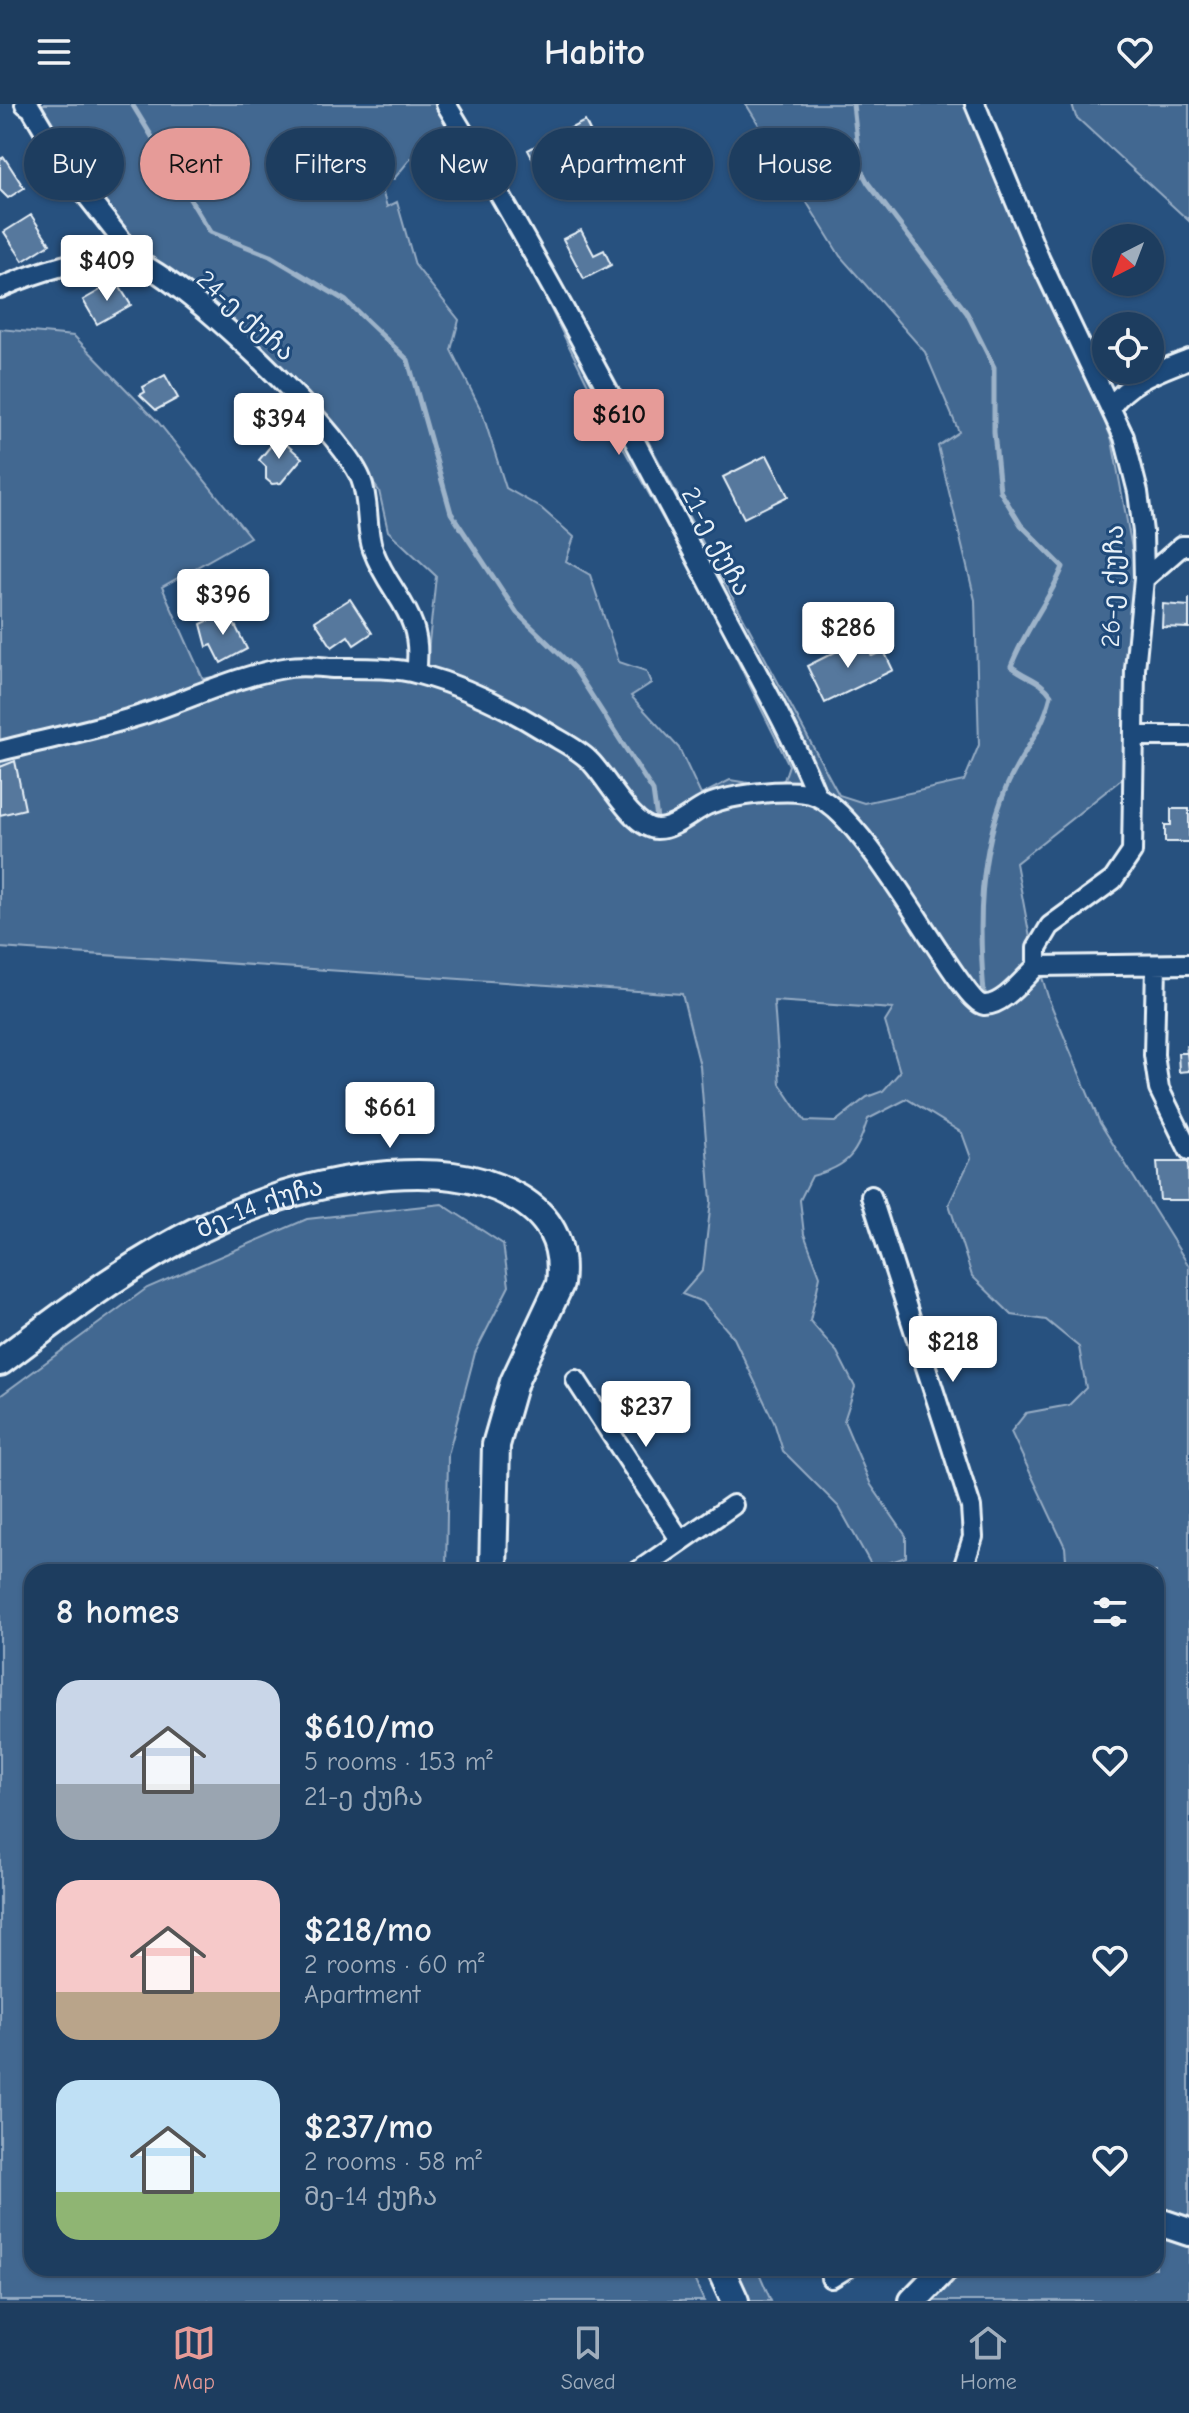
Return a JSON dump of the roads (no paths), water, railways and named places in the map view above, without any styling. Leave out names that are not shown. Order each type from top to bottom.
[{"type":"street","points":[[0,288],[60,267],[129,258],[120,238],[72,177],[25,104]]},
{"type":"street","name":"21-ე ქუჩა","points":[[446,104],[553,289],[680,525],[792,739],[817,796]]},
{"type":"street","name":"26-ე ქუჩა","points":[[975,104],[1040,260],[1124,437],[1138,492],[1144,579],[1135,669],[1132,852],[1113,880],[1050,926],[1037,948],[1037,966]]},
{"type":"street","name":"24-ე ქუჩა","points":[[129,258],[159,274],[222,322],[295,395],[360,476],[370,508],[372,547],[413,619],[416,673]]},
{"type":"street","points":[[1111,407],[1121,393],[1145,378],[1189,359]]},
{"type":"street","points":[[1144,579],[1182,546],[1189,546]]},
{"type":"street","points":[[0,751],[137,716],[236,681],[292,667],[416,673],[533,723],[589,759],[628,809],[642,823],[657,829],[680,821],[708,805],[736,798],[793,791],[817,796],[864,840],[915,908],[971,999],[982,1005],[997,1002],[1037,966],[1189,964]]},
{"type":"street","points":[[1134,736],[1189,736]]},
{"type":"street","points":[[1156,965],[1154,1055],[1159,1089],[1189,1150]]},
{"type":"street","name":"მე-14 ქუჩა","points":[[0,1362],[101,1286],[171,1242],[218,1218],[276,1196],[368,1177],[419,1173],[467,1177],[502,1189],[529,1203],[548,1222],[559,1241],[562,1266],[560,1284],[514,1382],[496,1445],[493,1564]]},
{"type":"street","points":[[871,1196],[971,1507],[973,1537],[965,1564]]},
{"type":"street","points":[[576,1380],[681,1541]]},
{"type":"street","points":[[654,1564],[733,1505]]},
{"type":"street","points":[[1164,2224],[1189,2232]]},
{"type":"street","points":[[724,2276],[735,2301]]},
{"type":"street","points":[[913,2301],[937,2276]]},
{"type":"waterway","points":[[132,104],[210,232],[270,256],[346,301],[408,360],[451,513],[517,613],[574,668],[653,791],[657,819]]},
{"type":"waterway","points":[[853,104],[860,168],[868,183],[967,313],[994,367],[994,432],[1000,491],[1021,525],[1063,567],[1011,666],[1043,686],[1051,695],[1042,721],[1006,788],[990,838],[981,915],[984,993]]}]
